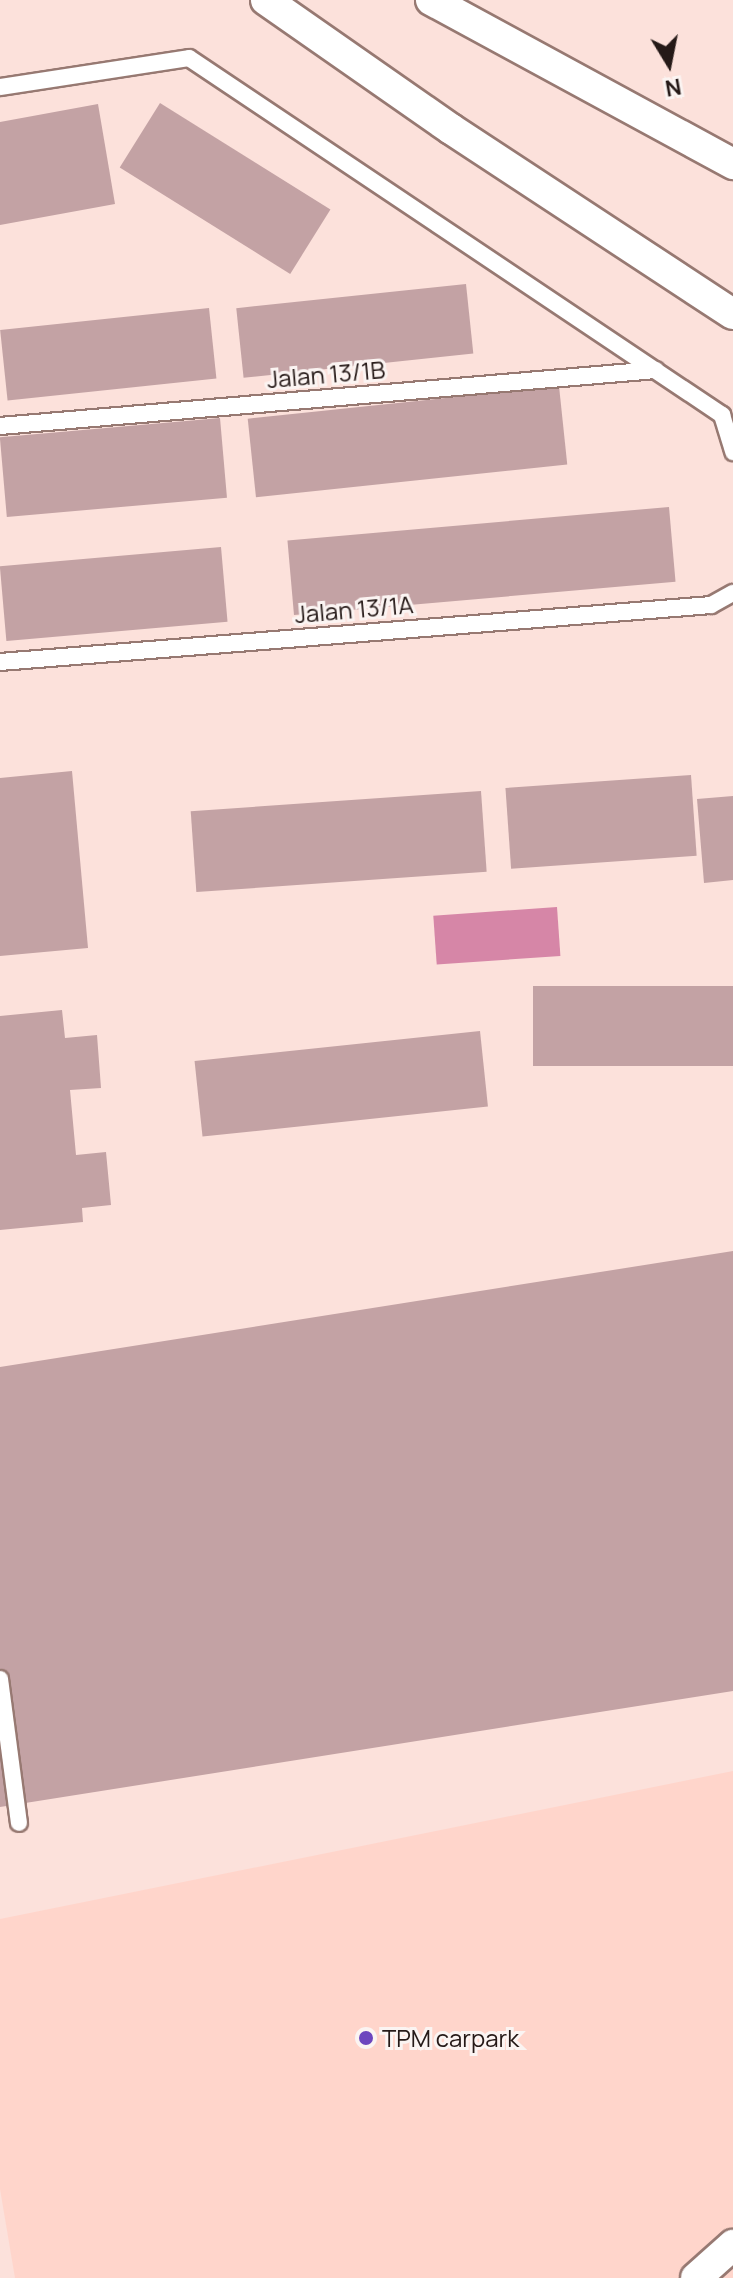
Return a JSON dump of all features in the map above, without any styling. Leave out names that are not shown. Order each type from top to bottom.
[{"type":"street","points":[[266,0],[451,129],[733,314]]},
{"type":"street","points":[[431,0],[733,164]]},
{"type":"street","points":[[706,2274],[733,2245]]},
{"type":"lane","points":[[0,87],[189,58],[722,415],[733,452]]},
{"type":"lane","name":"Jalan 13/1B","points":[[0,426],[656,370]]},
{"type":"lane","name":"Jalan 13/1A","points":[[0,662],[711,605],[733,593]]},
{"type":"lane","points":[[0,1679],[19,1823]]},
{"type":"shaded area","points":[[557,907],[560,956],[437,965],[433,916]]},
{"type":"shaded area","name":"TPM carpark","points":[[733,1771],[733,2278],[15,2278],[0,2189],[0,1919]]},
{"type":"building","points":[[160,103],[330,210],[290,274],[120,167]]},
{"type":"building","points":[[98,104],[115,204],[0,225],[0,122]]},
{"type":"building","points":[[466,284],[473,354],[244,378],[236,308]]},
{"type":"building","points":[[209,308],[216,379],[8,401],[0,330]]},
{"type":"building","points":[[559,386],[567,465],[256,497],[248,419]]},
{"type":"building","points":[[220,418],[227,498],[7,517],[0,437]]},
{"type":"building","points":[[669,507],[676,582],[294,615],[287,540]]},
{"type":"building","points":[[221,547],[228,622],[6,641],[0,566]]},
{"type":"building","points":[[72,771],[88,948],[0,956],[0,778]]},
{"type":"building","points":[[691,775],[697,856],[511,869],[505,788]]},
{"type":"building","points":[[481,791],[487,872],[196,892],[191,811]]},
{"type":"building","points":[[733,796],[733,880],[704,883],[697,799]]},
{"type":"building","points":[[533,986],[733,986],[733,1066],[533,1066]]},
{"type":"building","points":[[62,1010],[65,1038],[97,1035],[101,1088],[70,1090],[76,1155],[106,1152],[111,1205],[82,1208],[83,1222],[0,1230],[0,1016]]},
{"type":"building","points":[[480,1031],[488,1107],[203,1137],[195,1061]]},
{"type":"building","points":[[733,1251],[733,1691],[0,1807],[0,1367]]},
{"type":"place","name":"TPM carpark","points":[[366,2038]]}]
